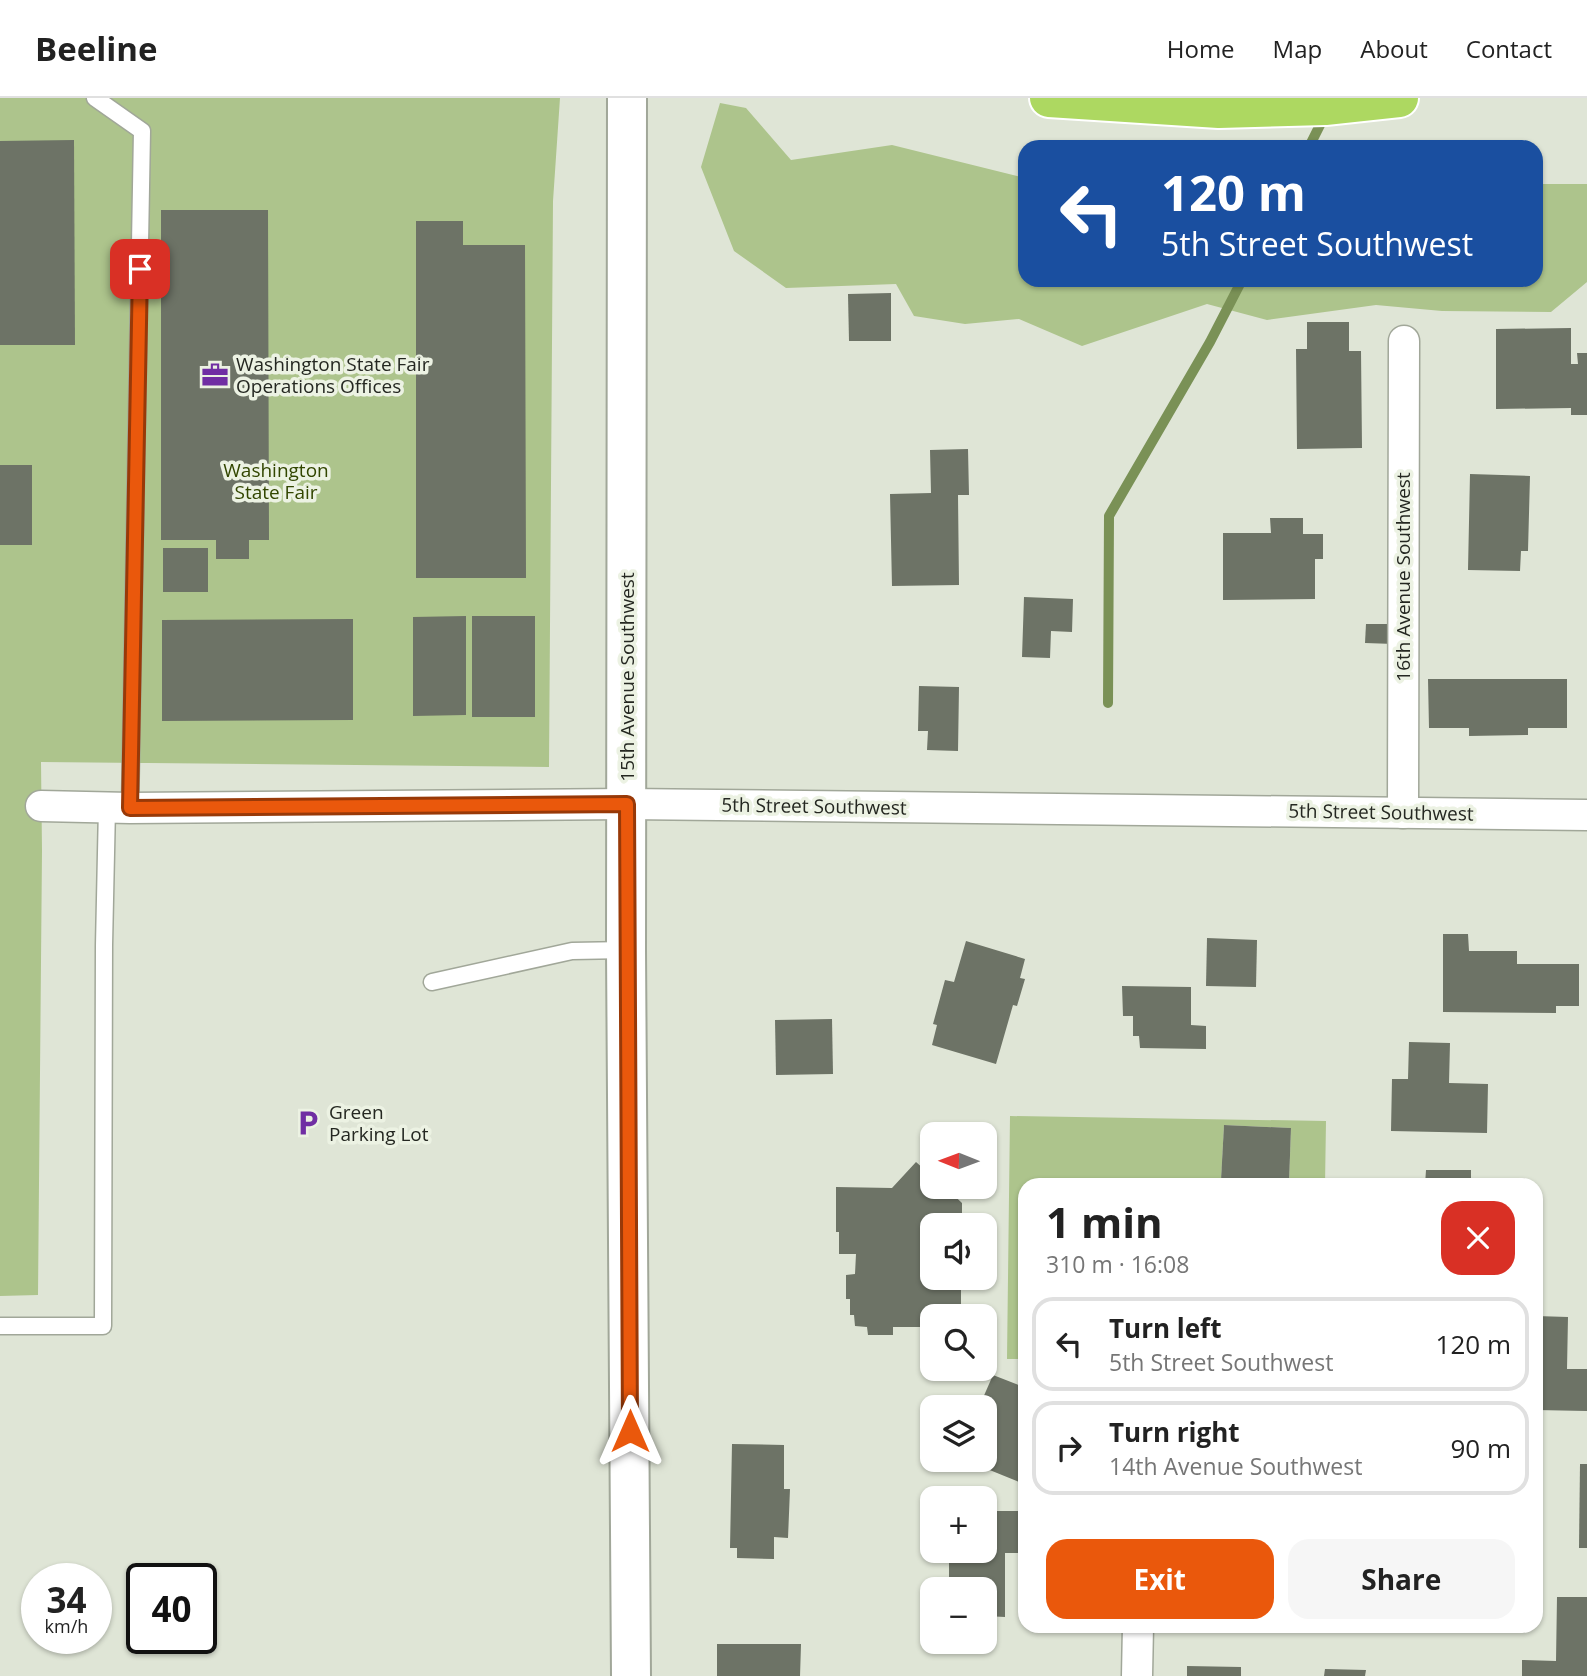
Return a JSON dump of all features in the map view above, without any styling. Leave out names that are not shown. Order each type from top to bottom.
[{"type":"highway","points":[[1049,98],[1219,109],[1325,106],[1399,98]]},
{"type":"street","name":"15th Avenue Southwest","points":[[627,98],[626,950],[631,1676]]},
{"type":"street","name":"16th Avenue Southwest","points":[[1403,813],[1404,341]]},
{"type":"street","name":"5th Street Southwest","points":[[41,806],[118,808],[627,804],[1587,815]]},
{"type":"street","points":[[1137,1676],[1138,1633]]},
{"type":"lane","points":[[0,1326],[103,1326],[104,945],[118,808],[142,131],[95,98]]},
{"type":"lane","points":[[432,982],[572,951],[626,950]]},
{"type":"green space","name":"Washington State Fair","points":[[0,98],[560,98],[553,201],[549,767],[41,762],[38,1295],[0,1296]]},
{"type":"green space","points":[[720,103],[746,108],[791,160],[892,145],[1018,176],[1018,287],[1543,287],[1543,184],[1587,184],[1587,282],[1551,312],[1442,311],[1376,305],[1267,320],[1207,304],[1082,346],[1019,319],[965,324],[914,316],[896,284],[786,288],[734,251],[701,167]]},
{"type":"green space","points":[[1010,1116],[1326,1121],[1325,1178],[1289,1178],[1291,1128],[1224,1125],[1221,1178],[1018,1178],[1018,1359],[1007,1359]]},
{"type":"building","points":[[74,140],[75,345],[0,345],[0,141]]},
{"type":"building","name":"Washington State Fair Operations Offices","points":[[161,210],[268,210],[269,540],[249,540],[249,559],[216,559],[216,540],[161,540]]},
{"type":"building","points":[[416,221],[463,221],[463,245],[525,245],[526,578],[416,578]]},
{"type":"building","points":[[891,293],[891,341],[849,341],[848,294]]},
{"type":"building","points":[[1307,322],[1349,322],[1349,351],[1361,351],[1362,448],[1297,449],[1296,349],[1307,349]]},
{"type":"building","points":[[1571,328],[1571,364],[1578,364],[1577,353],[1587,353],[1587,415],[1571,415],[1571,408],[1496,409],[1496,329]]},
{"type":"building","points":[[968,449],[969,495],[958,495],[959,585],[892,586],[890,494],[931,493],[930,450]]},
{"type":"building","points":[[0,465],[32,465],[32,545],[0,545]]},
{"type":"building","points":[[1470,474],[1530,476],[1528,551],[1521,551],[1520,571],[1468,570]]},
{"type":"building","points":[[1270,518],[1303,518],[1303,534],[1323,534],[1323,559],[1315,559],[1315,599],[1223,600],[1223,533],[1271,533]]},
{"type":"building","points":[[163,548],[208,548],[208,592],[163,592]]},
{"type":"building","points":[[1024,597],[1073,599],[1072,632],[1051,631],[1050,658],[1022,657]]},
{"type":"building","points":[[466,616],[466,715],[413,716],[413,617]]},
{"type":"building","points":[[472,616],[535,616],[535,717],[472,717]]},
{"type":"building","points":[[353,619],[353,720],[162,721],[162,620]]},
{"type":"building","points":[[1366,624],[1395,624],[1394,644],[1365,643]]},
{"type":"building","points":[[1428,679],[1567,679],[1567,728],[1528,728],[1528,735],[1469,736],[1469,728],[1429,728]]},
{"type":"building","points":[[919,686],[959,687],[958,751],[927,750],[928,731],[918,731]]},
{"type":"building","points":[[1443,934],[1468,934],[1469,951],[1517,951],[1517,964],[1579,964],[1579,1006],[1556,1006],[1556,1013],[1443,1012]]},
{"type":"building","points":[[1207,938],[1257,940],[1256,987],[1206,986]]},
{"type":"building","points":[[966,941],[1025,959],[1020,978],[1025,979],[1017,1006],[1013,1005],[996,1064],[932,1045],[937,1025],[933,1024],[945,980],[954,982]]},
{"type":"building","points":[[1122,986],[1191,987],[1191,1025],[1206,1026],[1206,1049],[1140,1048],[1139,1036],[1133,1036],[1133,1016],[1123,1016]]},
{"type":"building","points":[[832,1019],[833,1074],[776,1075],[775,1020]]},
{"type":"building","points":[[1409,1042],[1450,1043],[1449,1083],[1488,1084],[1487,1133],[1391,1131],[1392,1079],[1408,1079]]},
{"type":"building","points":[[1224,1125],[1291,1128],[1289,1178],[1221,1178]]},
{"type":"building","points":[[916,1162],[920,1166],[920,1199],[958,1199],[962,1203],[962,1213],[920,1213],[920,1290],[961,1290],[961,1304],[920,1304],[920,1327],[893,1327],[893,1335],[868,1335],[867,1327],[855,1326],[854,1315],[850,1315],[850,1299],[846,1299],[846,1275],[855,1274],[856,1254],[839,1254],[836,1187],[892,1188]]},
{"type":"building","points":[[1426,1170],[1471,1170],[1471,1178],[1425,1178]]},
{"type":"building","points":[[1543,1316],[1568,1317],[1567,1369],[1587,1369],[1587,1411],[1543,1410]]},
{"type":"building","points":[[997,1377],[1018,1385],[1018,1482],[994,1472],[997,1472],[997,1395],[984,1395],[990,1381],[997,1381]]},
{"type":"building","points":[[732,1444],[784,1445],[784,1489],[790,1489],[788,1538],[774,1537],[774,1559],[737,1558],[737,1548],[730,1548]]},
{"type":"building","points":[[1580,1464],[1587,1464],[1587,1548],[1579,1548]]},
{"type":"building","points":[[997,1511],[1018,1511],[1018,1553],[1005,1553],[1005,1617],[997,1617],[997,1577],[949,1577],[949,1563],[997,1563]]},
{"type":"building","points":[[1557,1597],[1587,1597],[1587,1676],[1522,1676],[1522,1660],[1556,1661]]},
{"type":"building","points":[[717,1644],[801,1644],[800,1676],[717,1676]]},
{"type":"building","points":[[1187,1666],[1241,1667],[1241,1676],[1187,1676]]},
{"type":"building","points":[[1325,1669],[1366,1670],[1365,1676],[1324,1676]]},
{"type":"waterway","points":[[1312,140],[1326,113]]},
{"type":"waterway","points":[[1108,703],[1109,516],[1210,342],[1238,287]]},
{"type":"place","name":"Washington State Fair Operations Offices","points":[[215,375]]},
{"type":"place","name":"Green Parking Lot","points":[[308,1123]]},
{"type":"route","points":[[140,269],[130,808],[627,804],[630,1431]]}]
